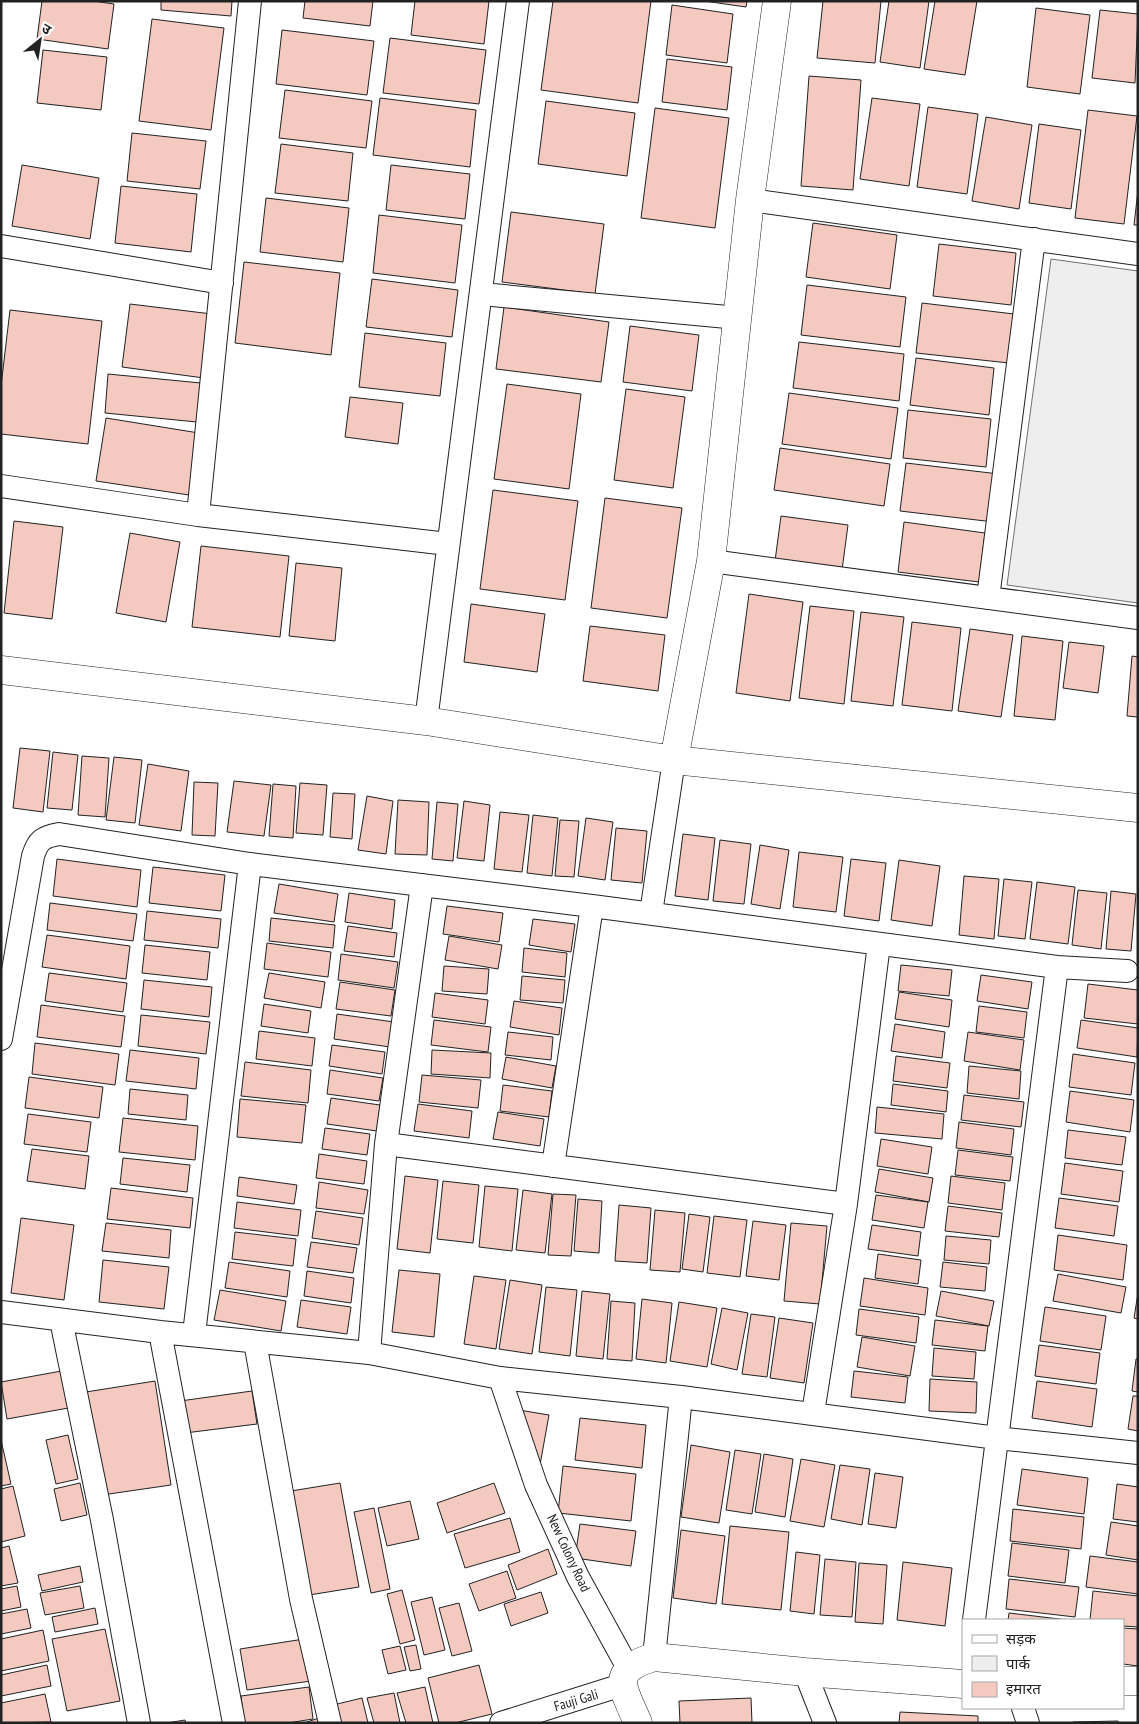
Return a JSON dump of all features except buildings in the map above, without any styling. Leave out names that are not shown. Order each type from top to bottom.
[{"type":"street","points":[[198,515],[250,1]]},
{"type":"street","points":[[426,721],[518,1]]},
{"type":"street","points":[[651,913],[674,760],[711,561],[750,200],[777,1]]},
{"type":"street","points":[[750,200],[1138,254]]},
{"type":"street","points":[[988,598],[1034,240]]},
{"type":"street","points":[[1,246],[222,283]]},
{"type":"street","points":[[482,294],[738,318]]},
{"type":"street","points":[[1,486],[198,515],[448,544]]},
{"type":"street","points":[[711,561],[1138,618]]},
{"type":"street","points":[[1,670],[426,721],[674,760],[1138,808]]},
{"type":"street","points":[[1,1039],[33,856],[37,843],[45,836],[60,834],[250,864],[651,913],[1057,968],[1127,971]]},
{"type":"street","points":[[194,1334],[250,864]]},
{"type":"street","points":[[369,1353],[386,1144],[422,885]]},
{"type":"street","points":[[553,1166],[592,906]]},
{"type":"street","points":[[813,1413],[846,1204],[879,944]]},
{"type":"street","points":[[974,1619],[1057,968]]},
{"type":"street","points":[[386,1144],[846,1204]]},
{"type":"street","points":[[1,1312],[160,1332],[369,1353],[500,1378],[681,1397],[997,1438],[1138,1453]]},
{"type":"street","points":[[61,1320],[102,1520],[139,1723]]},
{"type":"street","points":[[160,1332],[234,1723]]},
{"type":"street","points":[[255,1342],[301,1598],[330,1723]]},
{"type":"street","name":"New Colony Road","points":[[500,1378],[536,1485],[625,1677],[638,1723]]},
{"type":"street","points":[[654,1657],[681,1397]]},
{"type":"street","points":[[625,1677],[634,1663],[654,1657],[805,1672],[962,1684]]},
{"type":"street","points":[[805,1672],[825,1723]]},
{"type":"street","name":"Fauji Gali","points":[[501,1723],[625,1677]]},
{"type":"street","points":[[1124,1681],[1138,1680]]},
{"type":"street","points":[[1023,1709],[1028,1723]]},
{"type":"green space","points":[[1051,259],[1138,271],[1138,603],[1007,585]]}]
